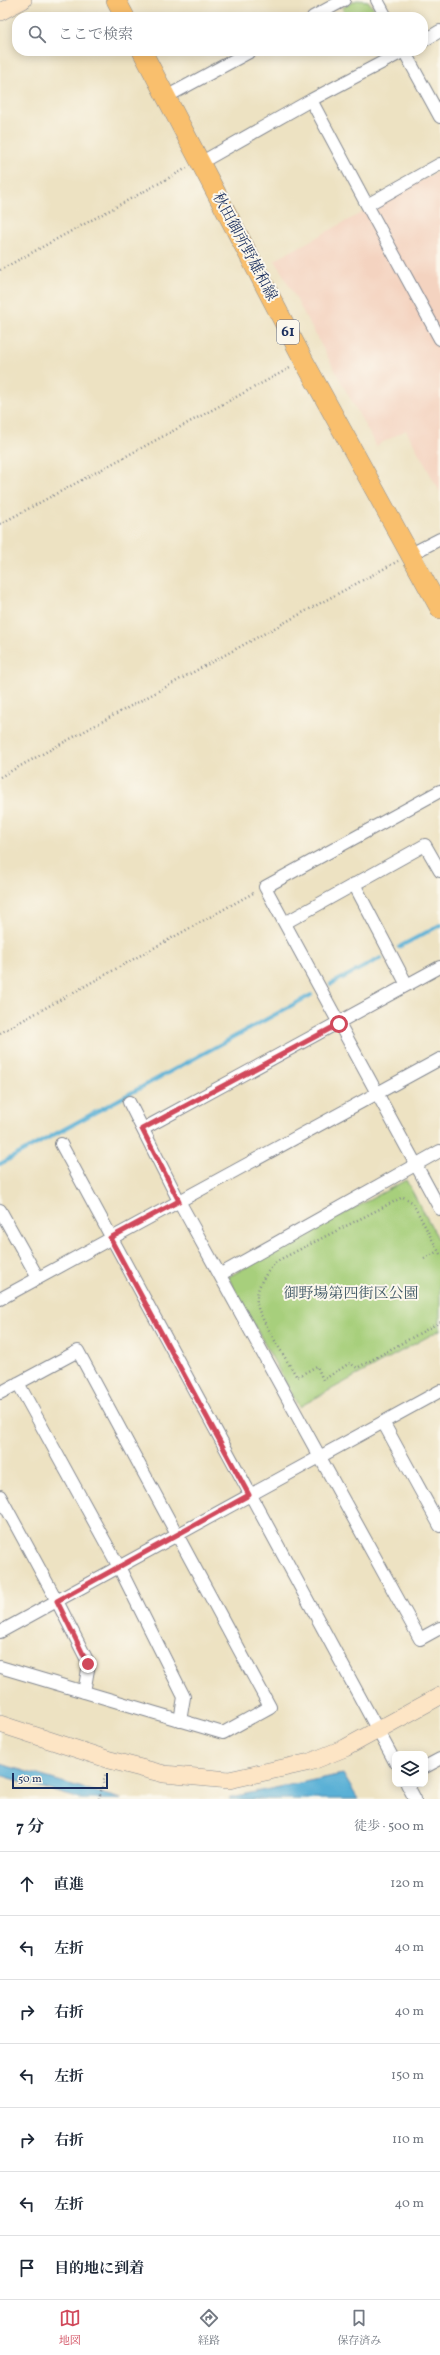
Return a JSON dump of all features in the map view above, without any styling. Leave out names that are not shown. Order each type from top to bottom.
[{"type":"main road","points":[[116,0],[122,12]]},
{"type":"main road","name":"秋田御所野雄和線","points":[[145,56],[304,361],[440,609]]},
{"type":"street","points":[[0,12],[23,0]]},
{"type":"street","points":[[322,12],[344,0]]},
{"type":"street","points":[[377,0],[383,12]]},
{"type":"street","points":[[428,38],[440,32]]},
{"type":"street","points":[[166,97],[241,56]]},
{"type":"street","points":[[200,162],[311,100],[395,56]]},
{"type":"street","points":[[407,56],[440,117]]},
{"type":"street","points":[[311,100],[440,339]]},
{"type":"street","points":[[367,205],[440,164]]},
{"type":"street","points":[[411,554],[440,538]]},
{"type":"street","points":[[440,791],[265,887],[377,1095],[417,1164],[440,1208]]},
{"type":"street","points":[[285,923],[425,844],[440,871]]},
{"type":"street","points":[[354,884],[407,985]]},
{"type":"street","points":[[142,1129],[339,1024],[440,967]]},
{"type":"street","points":[[0,1299],[110,1238],[377,1095],[440,1059]]},
{"type":"street","points":[[129,1102],[179,1201],[221,1274],[420,1639],[440,1628]]},
{"type":"street","points":[[61,1144],[110,1238],[392,1757]]},
{"type":"street","points":[[221,1274],[440,1151]]},
{"type":"street","points":[[0,1210],[38,1278]]},
{"type":"street","points":[[0,1393],[78,1351],[179,1535],[270,1707],[223,1733],[180,1722],[0,1667]]},
{"type":"street","points":[[18,1383],[119,1568],[184,1697],[180,1722]]},
{"type":"street","points":[[0,1632],[440,1391]]},
{"type":"street","points":[[383,1422],[440,1526]]},
{"type":"street","points":[[0,1496],[57,1601],[88,1664],[84,1692]]},
{"type":"street","points":[[0,1724],[110,1760],[164,1774],[229,1780],[310,1762],[345,1748],[440,1696]]},
{"type":"street","points":[[428,1765],[440,1759]]},
{"type":"street","points":[[409,1787],[415,1799]]},
{"type":"path","points":[[0,270],[200,162]]},
{"type":"path","points":[[0,524],[304,361]]},
{"type":"path","points":[[0,777],[411,554]]},
{"type":"path","points":[[0,1033],[265,887]]},
{"type":"path","points":[[424,1259],[439,1252],[412,1202],[403,1197],[277,1262],[268,1270],[258,1288],[256,1306],[297,1377],[317,1366],[323,1380],[350,1363],[357,1368],[440,1322]]},
{"type":"path","points":[[99,1799],[104,1779]]},
{"type":"shaded area","points":[[440,170],[440,492],[406,430],[376,446],[275,260]]},
{"type":"green space","points":[[357,0],[368,1],[376,12],[344,12],[342,8]]},
{"type":"green space","name":"御野場第四街区公園","points":[[406,1180],[440,1242],[440,1330],[299,1407],[228,1277]]},
{"type":"water","points":[[0,1764],[121,1799],[80,1799],[0,1775]]},
{"type":"water","points":[[343,1774],[358,1799],[230,1799],[231,1797]]},
{"type":"waterway","points":[[399,947],[440,925]]},
{"type":"waterway","points":[[331,984],[381,958]]},
{"type":"waterway","points":[[0,1164],[311,995]]},
{"type":"route","points":[[88,1664],[57,1601],[249,1495],[110,1238],[179,1201],[142,1129],[339,1024]]}]
